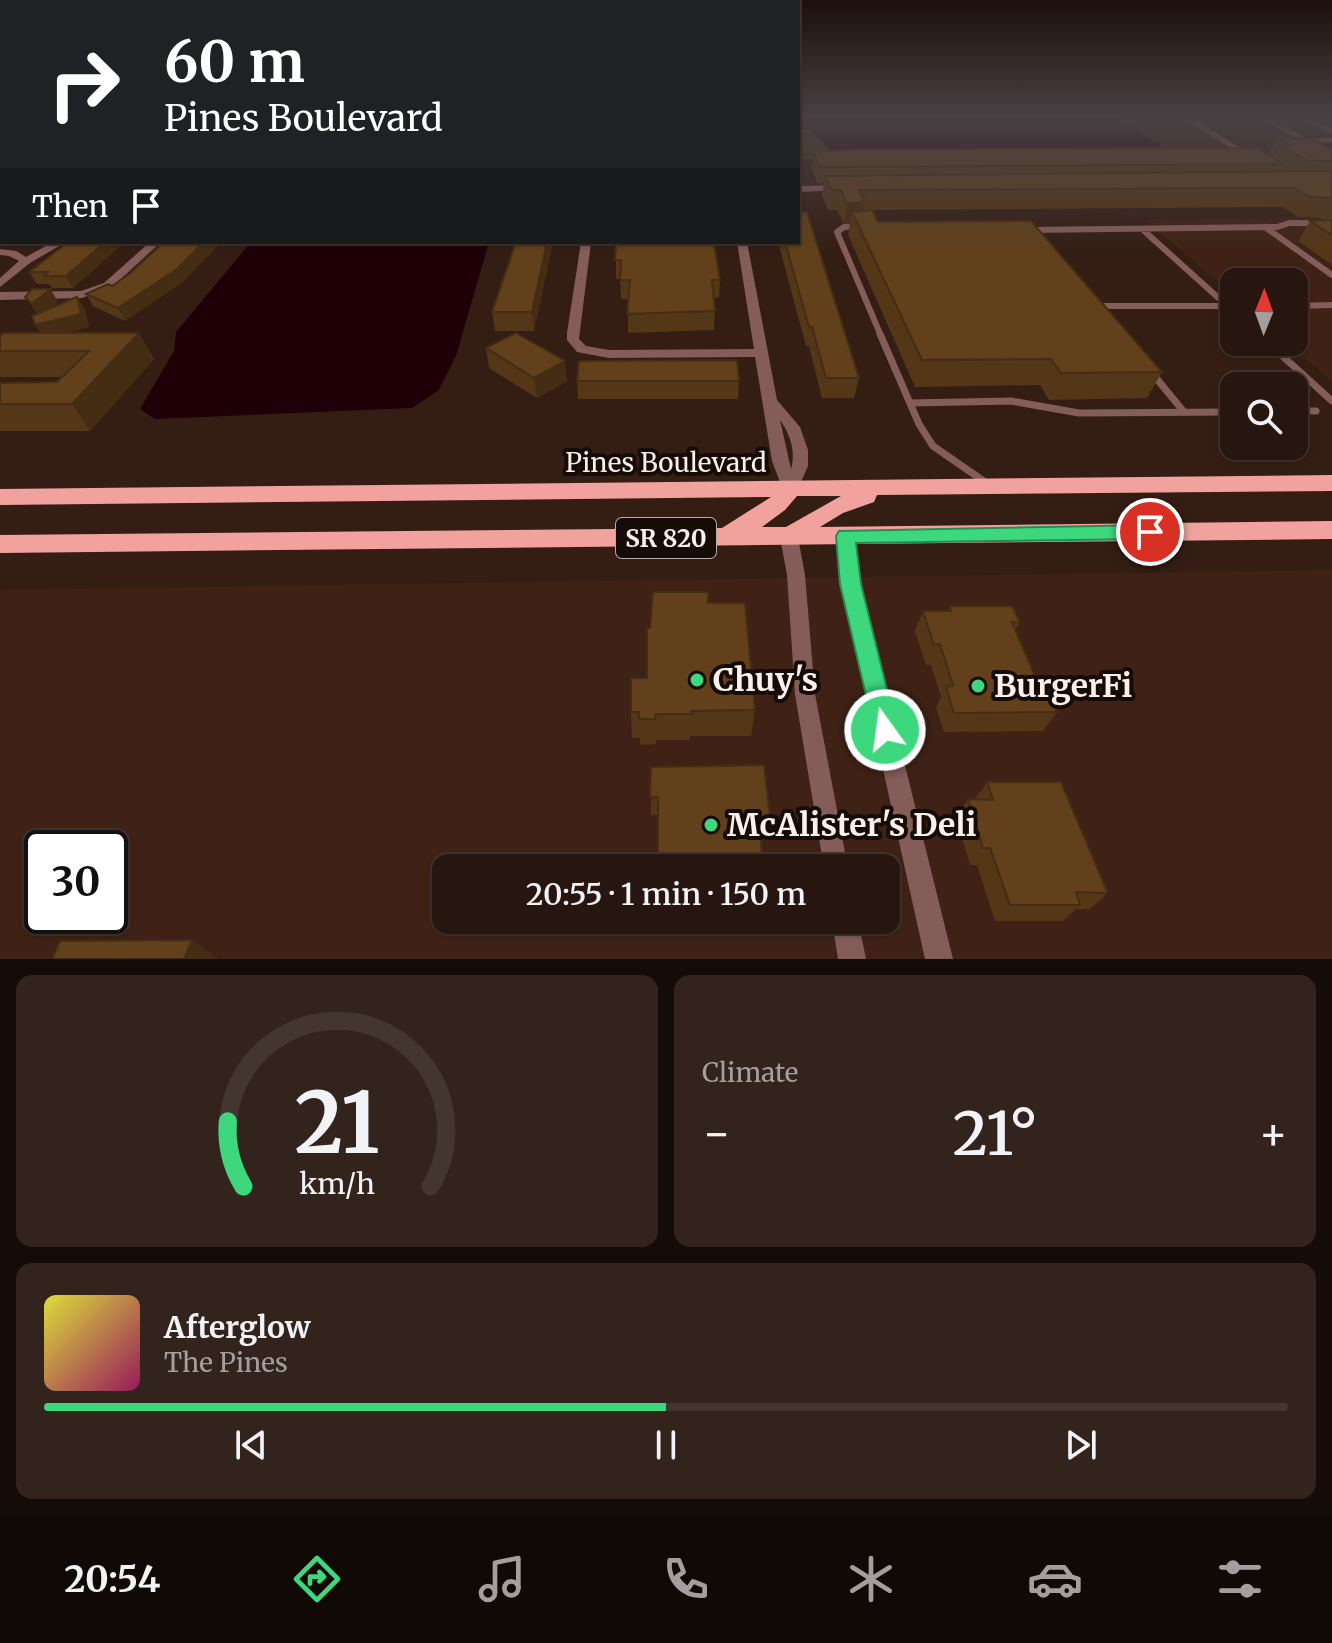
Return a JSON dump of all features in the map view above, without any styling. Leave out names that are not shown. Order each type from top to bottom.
[{"type":"highway","name":"Pines Boulevard","points":[[0,497],[1332,483]]},
{"type":"highway","points":[[723,538],[765,514],[782,501],[790,489]]},
{"type":"highway","points":[[789,537],[845,501],[891,489]]},
{"type":"highway","name":"SR 820","points":[[0,544],[1332,530]]},
{"type":"street","points":[[1259,162],[1264,165]]},
{"type":"street","points":[[800,189],[851,187]]},
{"type":"street","points":[[26,261],[29,248],[35,244]]},
{"type":"street","points":[[0,284],[26,261],[57,244]]},
{"type":"street","points":[[0,296],[82,294],[108,285],[154,244]]},
{"type":"street","points":[[586,244],[573,333],[573,340],[582,349],[609,354],[763,353]]},
{"type":"street","points":[[742,244],[780,461],[790,489]]},
{"type":"street","points":[[0,252],[12,253],[26,261]]},
{"type":"street","points":[[0,265],[26,261]]},
{"type":"street","points":[[846,536],[851,584],[939,959]]},
{"type":"street","points":[[789,537],[796,575],[805,694],[834,854]]},
{"type":"street","points":[[848,934],[852,959]]},
{"type":"lane","points":[[1018,230],[1265,227],[1332,223]]},
{"type":"lane","points":[[864,226],[844,227],[837,232],[910,403],[933,446],[993,488]]},
{"type":"lane","points":[[1265,227],[1332,275]]},
{"type":"lane","points":[[1141,229],[1220,297]]},
{"type":"lane","points":[[1034,230],[1043,241]]},
{"type":"lane","points":[[1091,298],[1106,316]]},
{"type":"lane","points":[[1308,306],[1332,305]]},
{"type":"lane","points":[[1097,306],[1220,306]]},
{"type":"lane","points":[[1282,356],[1332,401]]},
{"type":"lane","points":[[1143,362],[1184,412]]},
{"type":"lane","points":[[910,403],[1011,401],[1079,413],[1220,412]]},
{"type":"lane","points":[[1308,411],[1316,411]]},
{"type":"shaded area","points":[[1332,217],[1332,382],[1303,356],[1308,356],[1308,268],[1220,268],[1220,284],[1145,219]]},
{"type":"shaded area","points":[[249,244],[488,244],[456,356],[438,391],[412,408],[155,419],[140,409],[174,351],[176,332]]},
{"type":"shaded area","points":[[1332,570],[1332,959],[0,959],[0,590]]},
{"type":"building","points":[[817,162],[1283,164],[819,167]]},
{"type":"building","points":[[1332,171],[1332,198],[1310,197],[1294,188],[859,190],[865,201],[847,204],[841,190],[831,190],[825,176]]},
{"type":"building","points":[[872,210],[878,222],[1031,221],[1162,372],[1061,373],[1051,359],[922,360],[852,212]]},
{"type":"building","points":[[800,212],[807,212],[859,378],[826,378],[812,327],[809,327],[786,244],[800,244]]},
{"type":"building","points":[[1332,220],[1332,235],[1310,221]]},
{"type":"building","points":[[65,244],[103,244],[66,276],[29,272]]},
{"type":"building","points":[[162,244],[202,244],[177,269],[118,308],[86,294],[108,284],[112,286]]},
{"type":"building","points":[[515,244],[547,244],[532,312],[492,312]]},
{"type":"building","points":[[616,244],[714,244],[720,280],[712,280],[715,311],[627,314],[630,280],[620,280],[621,260],[615,260]]},
{"type":"building","points":[[32,289],[50,289],[32,304],[25,297]]},
{"type":"building","points":[[77,297],[81,314],[35,325],[32,316]]},
{"type":"building","points":[[3,333],[139,333],[72,404],[0,404],[0,383],[57,382],[89,351],[0,351],[0,336]]},
{"type":"building","points":[[516,333],[565,361],[534,378],[486,348]]},
{"type":"building","points":[[737,360],[739,381],[577,381],[579,361]]},
{"type":"building","name":"Chuy's","points":[[653,592],[708,592],[708,603],[745,603],[755,710],[656,714],[655,719],[639,719],[639,712],[631,712],[631,678],[647,678],[647,628],[650,628]]},
{"type":"building","name":"BurgerFi","points":[[950,606],[1012,606],[1020,622],[1012,622],[1040,688],[1047,688],[1057,712],[954,713],[946,687],[953,686],[940,644],[934,645],[923,611],[951,611]]},
{"type":"building","name":"McAlister's Deli","points":[[764,765],[770,817],[759,817],[762,853],[773,854],[658,854],[658,797],[650,797],[651,767]]},
{"type":"building","points":[[987,782],[1061,782],[1108,893],[1076,892],[1080,905],[1010,905],[990,848],[983,848],[968,799],[993,800]]},
{"type":"building","points":[[192,940],[184,959],[52,959],[60,941]]},
{"type":"place","name":"Chuy's","points":[[697,680]]},
{"type":"place","name":"BurgerFi","points":[[978,686]]},
{"type":"place","name":"McAlister's Deli","points":[[711,825]]},
{"type":"route","points":[[885,730],[851,584],[846,536],[1150,532]]}]
